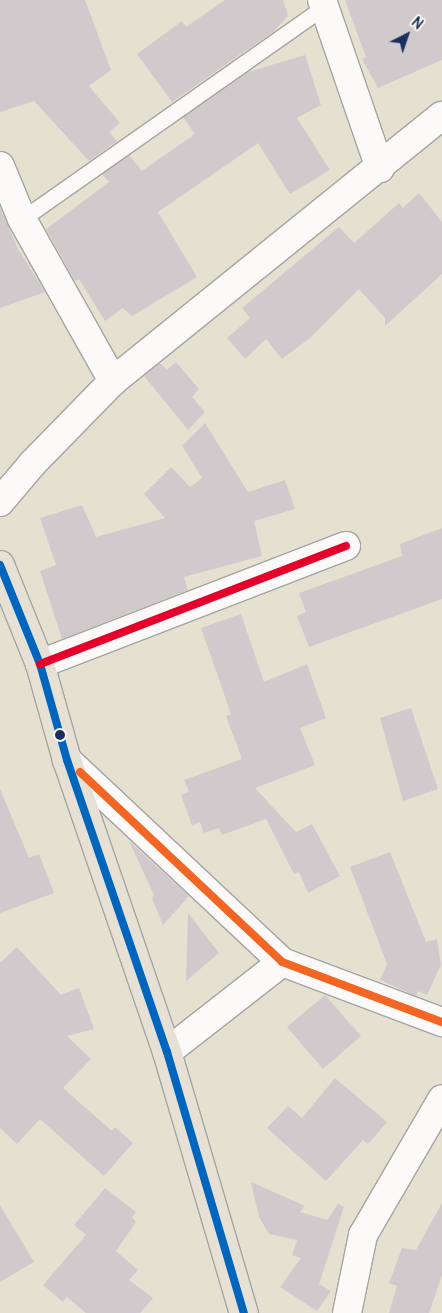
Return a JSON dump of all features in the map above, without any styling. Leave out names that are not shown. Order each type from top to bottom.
[{"type":"highway","points":[[0,565],[40,664],[67,760],[167,1052],[244,1313]]},
{"type":"street","points":[[323,3],[380,168]]},
{"type":"street","points":[[0,502],[33,463],[113,382],[442,116]]},
{"type":"street","points":[[2,180],[113,382]]},
{"type":"street","points":[[40,664],[346,546]]},
{"type":"street","points":[[67,760],[282,962],[442,1022]]},
{"type":"street","points":[[167,1052],[282,962]]},
{"type":"street","points":[[347,1313],[363,1235],[442,1099]]},
{"type":"lane","points":[[22,219],[323,3]]},
{"type":"building","points":[[0,0],[85,0],[111,70],[89,86],[120,123],[109,132],[117,141],[89,161],[34,101],[0,112]]},
{"type":"building","points":[[225,0],[283,0],[288,16],[274,31],[172,102],[137,54],[182,21],[186,27]]},
{"type":"building","points":[[345,0],[442,0],[442,60],[378,88],[362,59],[366,57]]},
{"type":"building","points":[[305,55],[321,105],[297,118],[330,170],[290,194],[258,143],[158,212],[197,277],[132,316],[123,308],[105,321],[79,279],[75,281],[46,229],[109,182],[102,174],[129,155],[142,171],[195,134],[183,117],[248,72]]},
{"type":"building","points":[[419,193],[442,222],[442,274],[385,326],[385,318],[359,289],[310,338],[282,359],[266,339],[245,359],[227,338],[250,318],[242,308],[339,227],[354,243],[399,203],[403,208]]},
{"type":"building","points":[[0,208],[18,249],[45,292],[0,308]]},
{"type":"building","points":[[176,362],[199,389],[192,397],[205,412],[188,430],[144,376],[160,363],[167,370]]},
{"type":"building","points":[[205,423],[248,492],[285,480],[295,509],[254,521],[262,556],[184,577],[188,590],[62,639],[40,571],[56,565],[40,518],[82,505],[96,537],[165,518],[144,494],[171,467],[190,487],[202,478],[182,446]]},
{"type":"building","points":[[442,528],[442,599],[309,647],[297,616],[306,612],[299,593],[402,556],[400,544]]},
{"type":"building","points":[[241,614],[264,682],[307,664],[326,718],[300,728],[315,765],[255,788],[296,832],[312,824],[340,876],[308,893],[299,872],[294,874],[266,819],[222,835],[219,828],[204,833],[200,822],[192,825],[181,795],[189,792],[184,780],[242,759],[226,716],[231,714],[201,628]]},
{"type":"building","points":[[411,708],[438,789],[403,801],[380,718]]},
{"type":"building","points":[[0,789],[29,858],[39,854],[54,893],[0,913]]},
{"type":"building","points":[[129,841],[189,896],[163,925],[152,898],[154,895]]},
{"type":"building","points":[[390,852],[426,942],[437,939],[441,965],[427,995],[418,991],[416,996],[380,980],[387,964],[350,867]]},
{"type":"building","points":[[188,913],[219,953],[186,981]]},
{"type":"building","points":[[17,947],[61,995],[79,988],[94,1029],[67,1036],[91,1059],[63,1088],[112,1131],[115,1127],[133,1143],[104,1176],[40,1119],[17,1144],[0,1128],[0,963]]},
{"type":"building","points":[[325,995],[361,1036],[323,1069],[287,1027]]},
{"type":"building","points":[[335,1078],[387,1122],[368,1144],[363,1140],[326,1181],[267,1128],[288,1106],[302,1118]]},
{"type":"building","points":[[251,1182],[305,1206],[300,1212],[327,1220],[338,1204],[344,1207],[319,1284],[331,1291],[317,1311],[280,1287],[301,1258],[292,1255],[297,1240],[269,1234],[259,1217]]},
{"type":"building","points":[[105,1188],[136,1212],[132,1217],[136,1222],[116,1251],[138,1270],[129,1280],[153,1298],[140,1313],[86,1313],[67,1297],[63,1302],[43,1285],[86,1235],[74,1225]]},
{"type":"building","points":[[442,1203],[442,1275],[429,1313],[389,1313],[397,1286],[389,1283],[402,1248],[416,1250]]},
{"type":"building","points":[[0,1205],[34,1262],[0,1282]]},
{"type":"transit line","points":[[40,664],[346,546]]},
{"type":"transit line","points":[[0,565],[40,664],[67,760],[167,1052],[244,1313]]},
{"type":"transit line","points":[[80,772],[282,962],[442,1022]]}]
